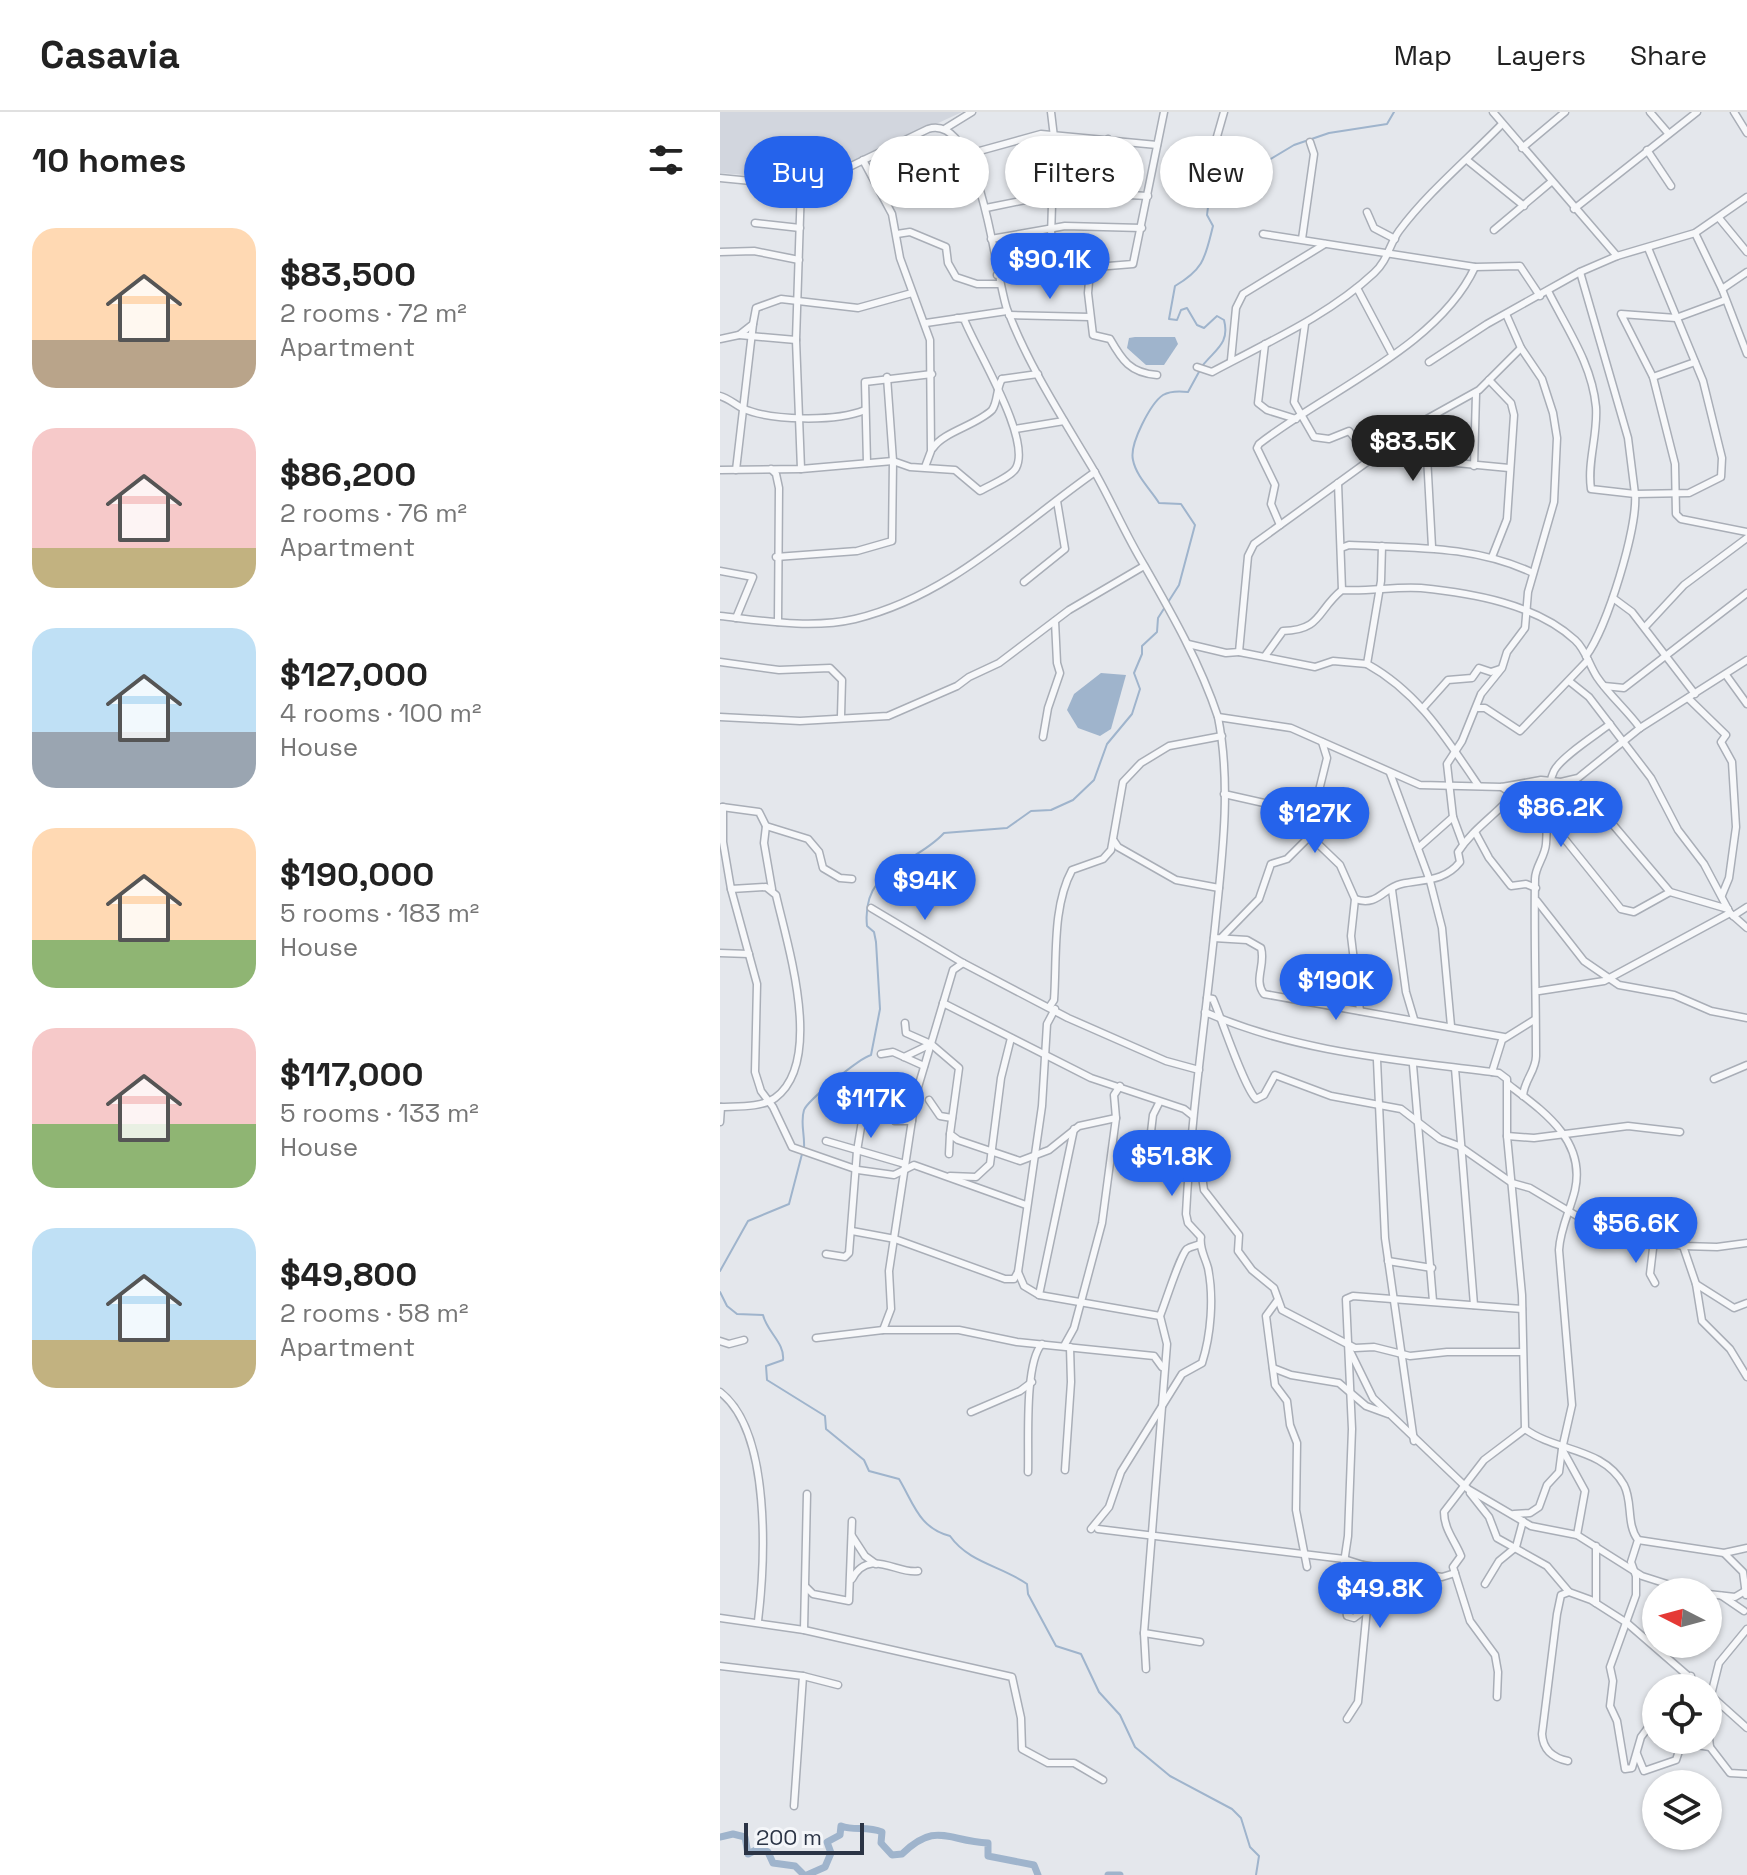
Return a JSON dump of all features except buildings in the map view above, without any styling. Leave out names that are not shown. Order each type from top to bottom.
[{"type":"street","points":[[853,165],[928,129],[946,128],[972,112]]},
{"type":"street","points":[[1051,112],[1054,136]]},
{"type":"street","points":[[997,275],[1090,270],[1133,264],[1164,112]]},
{"type":"street","points":[[1217,136],[1224,112]]},
{"type":"street","points":[[1493,112],[1617,256]]},
{"type":"street","points":[[1522,148],[1565,112]]},
{"type":"street","points":[[1650,112],[1668,133]]},
{"type":"street","points":[[1574,209],[1697,112]]},
{"type":"street","points":[[1734,112],[1747,133]]},
{"type":"street","points":[[1197,367],[1215,371],[1305,324],[1357,288],[1389,256],[1395,239],[1502,124]]},
{"type":"street","points":[[946,128],[952,136]]},
{"type":"street","points":[[1302,239],[1314,154],[1310,142]]},
{"type":"street","points":[[1144,143],[1157,145]]},
{"type":"street","points":[[1647,150],[1671,186]]},
{"type":"street","points":[[863,160],[889,207],[912,293],[926,323],[932,374],[931,451]]},
{"type":"street","points":[[1467,160],[1524,206]]},
{"type":"street","points":[[720,178],[744,180]]},
{"type":"street","points":[[1494,230],[1551,182]]},
{"type":"street","points":[[1144,196],[1148,196]]},
{"type":"street","points":[[1429,362],[1580,272],[1617,256],[1695,233],[1747,197]]},
{"type":"street","points":[[800,208],[796,340],[801,469]]},
{"type":"street","points":[[986,208],[998,284],[1008,313],[1038,374],[1095,472],[1144,566],[1164,596],[1188,644],[1218,717],[1222,736],[1224,794],[1218,937],[1205,1012],[1189,1152],[1186,1214],[1188,1223],[1201,1237],[1208,1271],[1206,1350],[1202,1363],[1182,1374],[1121,1472],[1109,1507],[1094,1529],[1344,1559],[1363,1565],[1442,1577],[1455,1573]]},
{"type":"street","points":[[1050,208],[1050,271]]},
{"type":"street","points":[[1367,212],[1374,228],[1395,239]]},
{"type":"street","points":[[1719,218],[1747,252]]},
{"type":"street","points":[[755,223],[800,228]]},
{"type":"street","points":[[991,239],[1050,228],[1142,228]]},
{"type":"street","points":[[897,234],[910,232],[946,247],[948,263],[956,277],[977,284],[998,284]]},
{"type":"street","points":[[1695,233],[1722,289],[1747,354]]},
{"type":"street","points":[[1263,234],[1475,267],[1520,266],[1540,296]]},
{"type":"street","points":[[1231,360],[1235,316],[1243,294],[1325,244]]},
{"type":"street","points":[[1548,291],[1570,328],[1594,393],[1596,421],[1591,489],[1635,494],[1692,492],[1723,473],[1711,411],[1695,362],[1648,248]]},
{"type":"street","points":[[720,252],[754,251],[799,260]]},
{"type":"street","points":[[1280,525],[1271,504],[1275,485],[1257,448],[1392,354],[1459,298],[1475,267]]},
{"type":"street","points":[[1090,270],[1093,335],[1110,339],[1124,363],[1142,373],[1157,375]]},
{"type":"street","points":[[1478,708],[1485,708],[1520,731],[1569,681],[1587,658],[1613,598],[1634,518],[1635,494],[1628,438],[1580,272]]},
{"type":"street","points":[[1722,289],[1747,272]]},
{"type":"street","points":[[1357,288],[1392,354]]},
{"type":"street","points":[[736,470],[756,308],[781,299],[858,308],[912,293]]},
{"type":"street","points":[[1725,300],[1676,318],[1621,314],[1653,377],[1672,444],[1677,478],[1674,506],[1681,519],[1747,532]]},
{"type":"street","points":[[926,323],[1008,313],[1090,317]]},
{"type":"street","points":[[1463,844],[1453,817],[1447,764],[1478,708],[1481,694],[1502,669],[1507,652],[1525,628],[1533,573],[1554,502],[1557,438],[1547,392],[1521,348],[1506,314]]},
{"type":"street","points":[[720,470],[801,469],[893,461],[910,467],[955,470],[975,489],[982,490],[1013,472],[1018,465],[1015,429],[963,317]]},
{"type":"street","points":[[739,335],[753,324]]},
{"type":"street","points":[[1305,324],[1294,402],[1298,418],[1314,437],[1329,439],[1349,431],[1372,459]]},
{"type":"street","points":[[720,339],[753,335],[796,340]]},
{"type":"street","points":[[1265,344],[1258,403],[1267,410],[1298,418]]},
{"type":"street","points":[[1474,466],[1474,397],[1521,348]]},
{"type":"street","points":[[1653,377],[1695,362]]},
{"type":"street","points":[[867,463],[865,382],[932,374]]},
{"type":"street","points":[[990,376],[1002,379],[1038,374]]},
{"type":"street","points":[[776,557],[889,545],[892,541],[893,461],[887,377]]},
{"type":"street","points":[[925,467],[939,439],[964,430],[990,411],[996,388],[1002,379]]},
{"type":"street","points":[[1489,380],[1513,408],[1507,519],[1492,557]]},
{"type":"street","points":[[1239,652],[1248,556],[1254,544],[1425,420],[1479,390]]},
{"type":"street","points":[[720,396],[743,409],[799,417],[840,419],[865,410]]},
{"type":"street","points":[[1425,420],[1432,547]]},
{"type":"street","points":[[1015,429],[1064,421]]},
{"type":"street","points":[[1425,460],[1509,468]]},
{"type":"street","points":[[771,469],[776,474],[779,488],[776,557],[778,622]]},
{"type":"street","points":[[720,616],[778,622],[856,619],[907,598],[978,562],[1095,472]]},
{"type":"street","points":[[1265,656],[1283,631],[1303,629],[1315,623],[1342,590],[1338,483]]},
{"type":"street","points":[[1024,582],[1065,549],[1057,501]]},
{"type":"street","points":[[1645,627],[1684,585],[1747,538]]},
{"type":"street","points":[[1341,548],[1349,545],[1432,547],[1492,557],[1533,573]]},
{"type":"street","points":[[1367,664],[1379,591],[1382,546]]},
{"type":"street","points":[[720,717],[800,721],[841,716],[888,716],[909,709],[999,663],[1055,621],[1144,566]]},
{"type":"street","points":[[720,571],[753,577],[736,618]]},
{"type":"street","points":[[1342,590],[1402,588],[1468,595],[1526,612],[1564,631],[1579,644],[1604,686],[1640,728]]},
{"type":"street","points":[[1604,686],[1624,688],[1747,593]]},
{"type":"street","points":[[1613,598],[1645,627],[1695,694]]},
{"type":"street","points":[[1043,737],[1048,708],[1060,673],[1056,660],[1055,621]]},
{"type":"street","points":[[1188,644],[1315,667],[1333,661],[1367,664],[1396,683],[1423,708],[1439,726],[1453,753],[1478,785]]},
{"type":"street","points":[[1218,717],[1291,728],[1420,785],[1502,787],[1550,784],[1578,778],[1640,728],[1747,660]]},
{"type":"street","points":[[720,662],[779,670],[830,668],[842,680],[841,716]]},
{"type":"street","points":[[1423,708],[1448,680],[1472,678],[1479,668],[1491,672],[1502,669]]},
{"type":"street","points":[[1726,675],[1747,704]]},
{"type":"street","points":[[1569,681],[1589,697],[1651,778],[1678,830],[1704,864],[1731,912],[1747,928]]},
{"type":"street","points":[[1688,698],[1726,735],[1721,742],[1732,762],[1736,827],[1729,878],[1722,895]]},
{"type":"street","points":[[1523,1096],[1525,1080],[1536,1061],[1534,1019],[1539,991],[1533,975],[1536,874],[1546,848],[1550,784],[1555,768],[1610,724]]},
{"type":"street","points":[[852,1231],[895,1239],[1005,1279],[1014,1279],[1018,1272],[1035,1155],[1043,1056],[1054,1000],[1059,925],[1066,881],[1072,870],[1103,859],[1114,846],[1123,782],[1133,769],[1169,746],[1222,736]]},
{"type":"street","points":[[1218,937],[1259,899],[1271,864],[1287,859],[1303,845],[1327,758],[1322,741]]},
{"type":"street","points":[[1390,773],[1430,881],[1442,928],[1451,1026]]},
{"type":"street","points":[[1561,782],[1582,788],[1670,892],[1731,912]]},
{"type":"street","points":[[1355,899],[1374,901],[1397,885],[1430,881],[1457,866],[1458,852],[1463,844],[1511,797],[1530,796],[1550,784]]},
{"type":"street","points":[[1502,787],[1511,797]]},
{"type":"street","points":[[1224,794],[1273,806],[1309,831],[1340,865],[1355,899],[1351,936],[1360,1011]]},
{"type":"street","points":[[1530,796],[1608,896],[1625,912],[1639,910],[1670,892]]},
{"type":"street","points":[[720,1122],[720,1107],[767,1102],[777,1097],[789,1080],[800,1027],[799,990],[772,889],[764,843],[766,826],[759,812],[722,807],[723,848],[731,889],[757,984],[754,1063],[767,1102],[773,1107],[792,1147],[802,1152],[858,1170],[898,1175],[905,1166]]},
{"type":"street","points":[[1418,848],[1453,817]]},
{"type":"street","points":[[766,826],[808,839],[819,852],[823,868],[840,878],[852,879]]},
{"type":"street","points":[[1475,832],[1489,858],[1511,886],[1526,884],[1536,888]]},
{"type":"street","points":[[1114,846],[1176,880],[1219,888]]},
{"type":"street","points":[[731,889],[772,889]]},
{"type":"street","points":[[1392,890],[1409,1009],[1415,1020]]},
{"type":"street","points":[[1537,901],[1584,961],[1619,985],[1674,995],[1711,1011],[1747,1018]]},
{"type":"street","points":[[1539,991],[1611,977],[1731,912],[1747,907]]},
{"type":"street","points":[[871,908],[963,963],[1052,1007],[1161,1059],[1199,1070]]},
{"type":"street","points":[[1218,937],[1247,940],[1261,948],[1263,957],[1258,982],[1264,994],[1504,1037],[1521,1031],[1534,1019]]},
{"type":"street","points":[[720,953],[749,954]]},
{"type":"street","points":[[883,1330],[891,1309],[888,1286],[912,1121],[924,1066],[953,970],[963,963]]},
{"type":"street","points":[[1207,998],[1213,999],[1224,1021],[1244,1081],[1256,1099],[1264,1095],[1275,1075],[1331,1096],[1401,1109],[1440,1139],[1459,1146],[1509,1181],[1530,1188],[1569,1212],[1601,1224],[1637,1228],[1654,1240],[1683,1246],[1747,1243]]},
{"type":"street","points":[[943,1003],[1091,1078],[1184,1109],[1193,1116]]},
{"type":"street","points":[[1405,1018],[1409,1009]]},
{"type":"street","points":[[1205,1012],[1269,1036],[1377,1060],[1504,1075],[1509,1085],[1540,1107],[1562,1132],[1572,1150],[1577,1174],[1569,1212],[1560,1230],[1559,1250],[1571,1375],[1571,1409],[1563,1433],[1559,1472],[1547,1485],[1539,1507],[1530,1513],[1514,1514]]},
{"type":"street","points":[[905,1023],[906,1033],[931,1044],[959,1068],[949,1154]]},
{"type":"street","points":[[1492,1072],[1504,1037]]},
{"type":"street","points":[[946,1177],[976,1177],[990,1164],[1001,1078],[1011,1038]]},
{"type":"street","points":[[904,1057],[931,1044]]},
{"type":"street","points":[[881,1054],[893,1052],[924,1066]]},
{"type":"street","points":[[1377,1060],[1388,1261],[1414,1441]]},
{"type":"street","points":[[1413,1065],[1433,1301]]},
{"type":"street","points":[[1714,1079],[1747,1065]]},
{"type":"street","points":[[1455,1068],[1474,1305]]},
{"type":"street","points":[[826,1254],[848,1256],[858,1170],[857,1151],[869,1079]]},
{"type":"street","points":[[1509,1085],[1509,1181],[1522,1309],[1525,1429]]},
{"type":"street","points":[[1065,1470],[1071,1393],[1067,1347],[1102,1223],[1116,1118],[1114,1095],[1120,1086]]},
{"type":"street","points":[[929,1100],[940,1116],[952,1118]]},
{"type":"street","points":[[1147,1166],[1153,1115],[1159,1103]]},
{"type":"street","points":[[950,1134],[958,1140],[1020,1161],[1049,1150],[1074,1129],[1116,1118]]},
{"type":"street","points":[[895,1121],[912,1121]]},
{"type":"street","points":[[1507,1136],[1534,1138],[1562,1132],[1582,1133],[1628,1126],[1680,1132]]},
{"type":"street","points":[[1039,1295],[1074,1129]]},
{"type":"street","points":[[826,1141],[905,1166],[914,1165],[1026,1205]]},
{"type":"street","points":[[1189,1152],[1202,1176],[1204,1190],[1239,1235],[1238,1251],[1244,1261],[1274,1288],[1282,1310],[1295,1319],[1349,1347],[1374,1347],[1404,1355],[1522,1352]]},
{"type":"street","points":[[1654,1240],[1650,1274],[1655,1283]]},
{"type":"street","points":[[1146,1669],[1144,1633],[1166,1335],[1160,1316],[1168,1302],[1175,1269],[1187,1249],[1200,1244]]},
{"type":"street","points":[[1683,1246],[1696,1284],[1702,1321],[1730,1349],[1747,1377]]},
{"type":"street","points":[[1388,1261],[1432,1268]]},
{"type":"street","points":[[1018,1272],[1024,1286],[1039,1295],[1160,1316]]},
{"type":"street","points":[[1696,1284],[1734,1308],[1747,1303]]},
{"type":"street","points":[[1366,1609],[1354,1618],[1346,1615],[1342,1579],[1348,1536],[1351,1397],[1349,1347],[1344,1318],[1346,1299],[1392,1298],[1522,1309]]},
{"type":"street","points":[[1277,1301],[1266,1316],[1275,1385],[1287,1401],[1297,1447],[1295,1500],[1307,1567]]},
{"type":"street","points":[[816,1338],[883,1330],[959,1330],[1042,1344],[1154,1356],[1163,1370]]},
{"type":"street","points":[[720,1341],[729,1344],[744,1340]]},
{"type":"street","points":[[1028,1472],[1032,1382],[1036,1350],[1042,1344]]},
{"type":"street","points":[[1349,1347],[1373,1398],[1414,1441],[1467,1488],[1489,1517],[1495,1537],[1547,1566],[1569,1592],[1596,1603],[1627,1623],[1689,1674]]},
{"type":"street","points":[[1273,1368],[1339,1383],[1351,1397],[1388,1414]]},
{"type":"street","points":[[1350,1372],[1365,1381]]},
{"type":"street","points":[[971,1412],[1020,1391],[1032,1382]]},
{"type":"street","points":[[720,1392],[740,1421],[758,1471],[764,1514],[758,1621]]},
{"type":"street","points":[[1525,1429],[1563,1447],[1587,1453],[1621,1481],[1630,1506],[1633,1533],[1638,1540],[1724,1553],[1747,1548]]},
{"type":"street","points":[[1497,1697],[1495,1655],[1470,1621],[1453,1567],[1461,1556],[1459,1545],[1444,1525],[1444,1512],[1447,1503],[1467,1488],[1484,1460],[1525,1429]]},
{"type":"street","points":[[1563,1447],[1585,1491],[1577,1535]]},
{"type":"street","points":[[1467,1488],[1537,1528],[1577,1535],[1648,1578]]},
{"type":"street","points":[[804,1630],[807,1494]]},
{"type":"street","points":[[806,1587],[813,1594],[849,1601],[852,1521]]},
{"type":"street","points":[[1485,1584],[1499,1561],[1516,1547],[1523,1521]]},
{"type":"street","points":[[852,1536],[865,1556],[876,1564]]},
{"type":"street","points":[[1638,1540],[1632,1557],[1637,1582],[1627,1623],[1620,1633],[1610,1667],[1613,1681],[1609,1699],[1625,1769],[1632,1768],[1642,1736]]},
{"type":"street","points":[[1596,1546],[1596,1603]]},
{"type":"street","points":[[1595,1558],[1608,1551]]},
{"type":"street","points":[[1724,1553],[1743,1572],[1745,1612]]},
{"type":"street","points":[[852,1579],[863,1567],[876,1564],[892,1563],[907,1571],[918,1571]]},
{"type":"street","points":[[1347,1719],[1358,1702],[1366,1609],[1367,1574],[1363,1565]]},
{"type":"street","points":[[1568,1761],[1556,1757],[1545,1748],[1542,1734],[1557,1614],[1561,1595],[1569,1592]]},
{"type":"street","points":[[1722,1596],[1735,1597],[1746,1593]]},
{"type":"street","points":[[806,1601],[813,1594]]},
{"type":"street","points":[[1722,1596],[1745,1612]]},
{"type":"street","points":[[720,1618],[758,1621],[804,1630],[1012,1677],[1021,1718],[1022,1749],[1048,1763],[1074,1763],[1103,1780]]},
{"type":"street","points":[[1716,1674],[1719,1663],[1747,1629]]},
{"type":"street","points":[[1144,1633],[1200,1642]]},
{"type":"street","points":[[720,1666],[803,1676],[838,1685]]},
{"type":"street","points":[[794,1806],[803,1676]]},
{"type":"street","points":[[1722,1707],[1747,1728]]},
{"type":"street","points":[[1637,1754],[1644,1771],[1676,1760],[1678,1754]]},
{"type":"street","points":[[1715,1754],[1730,1773],[1747,1774]]},
{"type":"shaded area","points":[[720,112],[962,112],[910,136],[869,136],[869,155],[853,162],[853,136],[744,136],[744,175],[720,173]]},
{"type":"water","points":[[1175,337],[1178,344],[1164,365],[1146,365],[1127,348],[1129,338]]},
{"type":"water","points":[[1101,673],[1126,675],[1111,729],[1100,736],[1078,728],[1067,710],[1074,694]]},
{"type":"waterway","points":[[1203,365],[1223,340],[1224,320],[1217,316],[1204,328],[1197,325],[1187,308],[1181,310],[1177,320],[1169,319],[1175,286],[1198,267],[1205,254],[1213,226],[1207,215],[1208,207],[1222,188],[1294,145],[1329,133],[1387,124],[1394,112]]},
{"type":"waterway","points":[[804,1148],[804,1110],[824,1089],[871,1055],[880,1009],[876,942],[874,932],[867,926],[867,906],[872,891],[881,879],[944,833],[1007,828],[1031,811],[1051,810],[1073,800],[1094,780],[1107,744],[1132,714],[1140,689],[1134,673],[1142,646],[1157,632],[1158,618],[1179,585],[1195,525],[1181,504],[1159,503],[1135,466],[1134,444],[1158,399],[1169,393],[1188,392],[1200,370]]},
{"type":"waterway","points":[[720,1271],[748,1221],[789,1204],[802,1154]]},
{"type":"waterway","points":[[720,1292],[727,1306],[737,1314],[763,1315],[779,1343],[783,1360],[766,1366],[767,1380],[825,1416],[826,1429],[864,1460],[869,1471],[899,1479],[918,1514],[931,1527],[950,1536],[976,1558],[1027,1584],[1028,1594],[1056,1646],[1081,1654],[1099,1692],[1120,1715],[1135,1747],[1170,1776],[1232,1809],[1241,1818],[1250,1847],[1259,1856],[1256,1875]]},
{"type":"waterway","points":[[807,1875],[825,1867],[831,1853],[827,1842],[840,1835],[841,1826],[882,1832],[881,1843],[892,1855],[902,1854],[933,1835],[988,1843],[988,1856],[1034,1865],[1038,1875]]},
{"type":"waterway","points":[[720,1837],[733,1834],[745,1837],[748,1854],[760,1848],[768,1852],[773,1863],[795,1866],[804,1875]]},
{"type":"waterway","points":[[1108,1875],[1120,1875]]}]
